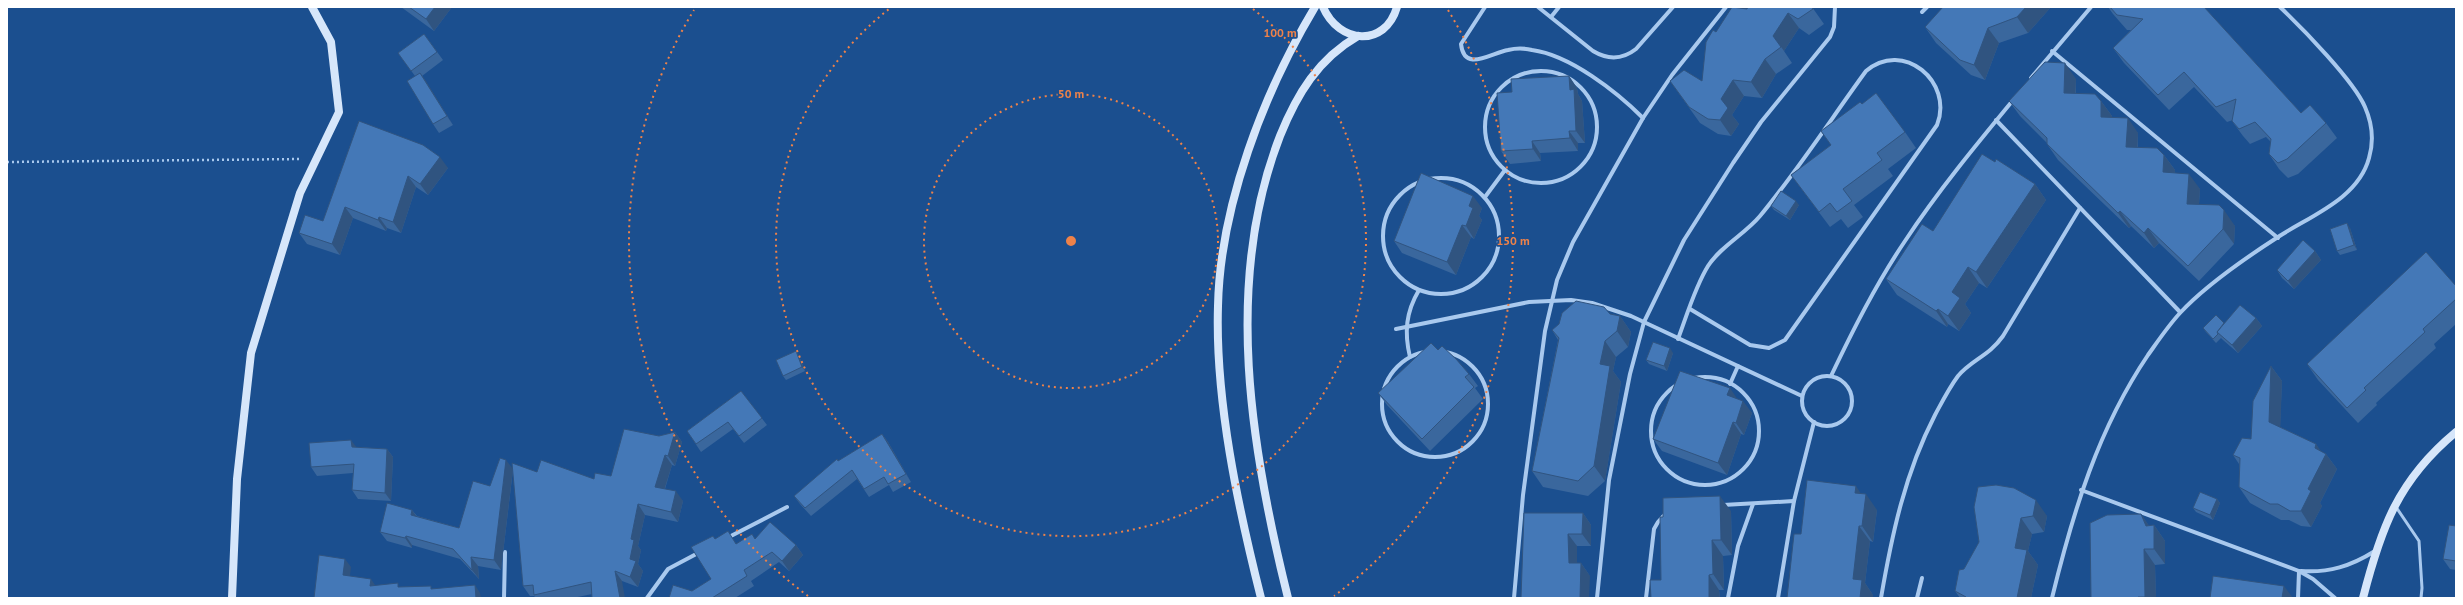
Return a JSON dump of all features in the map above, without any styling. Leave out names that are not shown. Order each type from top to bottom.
[{"type":"main road","points":[[232,598],[237,479],[251,353],[300,193],[339,112],[331,42],[312,7]]},
{"type":"main road","points":[[1261,598],[1234,475],[1220,375],[1218,340],[1220,271],[1232,211],[1253,142],[1280,76],[1315,7]]},
{"type":"main road","points":[[1323,7],[1336,28],[1346,34],[1358,36]]},
{"type":"main road","points":[[1288,598],[1272,533],[1250,376],[1248,316],[1252,255],[1268,171],[1287,119],[1299,94],[1319,66],[1344,44],[1358,36],[1379,32],[1388,24],[1398,7]]},
{"type":"main road","points":[[2363,598],[2375,551],[2394,504],[2411,476],[2456,432]]},
{"type":"street","points":[[1485,7],[1461,44],[1464,55],[1468,59],[1480,61],[1496,53],[1521,49],[1545,52],[1601,82],[1643,118]]},
{"type":"street","points":[[1538,7],[1593,51],[1600,55],[1615,58],[1630,54],[1636,49],[1673,7]]},
{"type":"street","points":[[1551,17],[1559,7]]},
{"type":"street","points":[[1514,598],[1523,495],[1551,300],[1564,260],[1643,118],[1677,69],[1726,7]]},
{"type":"street","points":[[1597,598],[1609,480],[1630,374],[1644,322],[1684,240],[1732,163],[1766,117],[1830,37],[1836,17],[1835,7]]},
{"type":"street","points":[[1922,12],[1927,7]]},
{"type":"street","points":[[2029,80],[2092,7]]},
{"type":"street","points":[[2052,598],[2081,490],[2106,427],[2122,397],[2159,340],[2180,312],[2244,261],[2327,207],[2352,188],[2361,178],[2367,167],[2372,143],[2369,117],[2358,94],[2319,47],[2280,7]]},
{"type":"street","points":[[2052,52],[2278,238]]},
{"type":"street","points":[[1678,338],[1705,272],[1714,258],[1751,226],[1770,204],[1866,71],[1881,61],[1899,59],[1910,64],[1928,76],[1940,94],[1941,115],[1937,126],[1785,340],[1769,348],[1750,345],[1690,309]]},
{"type":"street","points":[[1533,72],[1554,73],[1573,81],[1588,97],[1596,116],[1596,138],[1588,157],[1569,176],[1544,184],[1523,181],[1505,170],[1492,153],[1486,133],[1487,112],[1497,93],[1513,79],[1533,72]]},
{"type":"street","points":[[1830,376],[1864,311],[1904,242],[1933,200],[2020,92]]},
{"type":"street","points":[[1996,120],[2180,312]]},
{"type":"street","points":[[1485,197],[1505,170]]},
{"type":"street","points":[[1441,177],[1468,184],[1485,197],[1496,217],[1499,233],[1497,250],[1488,270],[1472,285],[1451,293],[1429,293],[1419,290],[1409,285],[1393,270],[1384,249],[1384,222],[1397,197],[1414,183],[1441,177]]},
{"type":"street","points":[[1881,598],[1896,518],[1906,485],[1931,422],[1958,376],[1970,364],[1989,353],[2003,336],[2080,208]]},
{"type":"street","points":[[1410,357],[1406,327],[1410,308],[1419,290]]},
{"type":"street","points":[[1396,329],[1529,302],[1551,300],[1592,303],[1612,308],[1644,322],[1802,396]]},
{"type":"street","points":[[1440,351],[1459,357],[1475,369],[1485,387],[1488,407],[1483,427],[1472,443],[1454,454],[1434,458],[1414,454],[1398,443],[1386,426],[1381,406],[1384,386],[1394,369],[1410,357],[1420,353],[1440,351]]},
{"type":"street","points":[[1730,384],[1738,366]]},
{"type":"street","points":[[1821,376],[1830,376],[1840,379],[1851,395],[1851,404],[1848,414],[1842,421],[1832,425],[1823,426],[1814,422],[1806,415],[1802,406],[1802,396],[1812,380],[1821,376]]},
{"type":"street","points":[[1712,378],[1730,384],[1746,396],[1755,414],[1758,433],[1754,453],[1749,461],[1735,475],[1717,483],[1697,484],[1679,478],[1670,473],[1658,458],[1651,439],[1652,419],[1660,401],[1674,387],[1692,379],[1712,378]]},
{"type":"street","points":[[1778,598],[1794,501],[1814,422]]},
{"type":"street","points":[[2081,490],[2299,571],[2313,579],[2335,598]]},
{"type":"street","points":[[1719,506],[1794,501]]},
{"type":"street","points":[[1728,598],[1738,546],[1753,504]]},
{"type":"street","points":[[724,540],[787,507]]},
{"type":"street","points":[[1646,598],[1654,530],[1663,515],[1673,508]]},
{"type":"street","points":[[647,598],[668,568],[703,550]]},
{"type":"street","points":[[2299,571],[2331,571],[2361,560],[2375,551]]},
{"type":"street","points":[[504,598],[505,552]]},
{"type":"street","points":[[2298,598],[2299,571]]},
{"type":"street","points":[[1917,598],[1922,578]]},
{"type":"lane","points":[[2394,504],[2418,541],[2422,588],[2421,598]]},
{"type":"path","points":[[7,162],[317,158]]},
{"type":"building","points":[[409,7],[435,7],[426,19]]},
{"type":"building","points":[[1732,7],[1747,9],[1748,7],[1812,7],[1813,9],[1798,19],[1788,13],[1773,36],[1781,47],[1765,59],[1751,82],[1733,80],[1721,99],[1728,108],[1720,120],[1708,119],[1689,107],[1670,81],[1684,70],[1702,81],[1706,42],[1713,30],[1716,32]]},
{"type":"building","points":[[1943,7],[2026,7],[2017,17],[1988,28],[1974,65],[1960,60],[1925,27]]},
{"type":"building","points":[[2110,7],[2204,7],[2301,113],[2310,105],[2326,123],[2287,159],[2278,163],[2269,154],[2271,139],[2255,122],[2239,129],[2232,121],[2236,99],[2216,107],[2184,72],[2158,95],[2113,48],[2143,19],[2117,15]]},
{"type":"building","points":[[424,34],[437,52],[411,71],[398,53]]},
{"type":"building","points":[[2045,62],[2065,63],[2064,93],[2095,94],[2101,101],[2101,117],[2128,118],[2126,147],[2157,148],[2164,155],[2163,172],[2189,174],[2187,204],[2219,205],[2224,210],[2223,229],[2188,266],[2148,228],[2144,233],[2120,211],[2118,213],[2047,144],[2047,138],[2009,101]]},
{"type":"building","points":[[420,73],[447,116],[433,124],[407,81]]},
{"type":"building","points":[[1569,76],[1570,90],[1574,89],[1576,131],[1569,131],[1570,138],[1532,141],[1533,149],[1501,151],[1497,93],[1512,92],[1511,79]]},
{"type":"building","points":[[1876,93],[1905,132],[1877,153],[1882,160],[1843,189],[1852,201],[1837,212],[1830,203],[1819,212],[1791,175],[1831,145],[1821,131],[1860,102],[1862,104]]},
{"type":"building","points":[[359,121],[423,145],[440,157],[420,184],[408,176],[393,222],[379,217],[378,220],[345,207],[332,244],[299,233],[305,215],[323,221]]},
{"type":"building","points":[[1982,154],[1995,162],[1996,159],[2035,184],[1976,272],[1968,267],[1952,292],[1960,298],[1948,316],[1938,309],[1936,311],[1886,279],[1922,224],[1933,231]]},
{"type":"building","points":[[1421,173],[1473,196],[1469,206],[1473,208],[1466,226],[1462,225],[1447,262],[1394,241]]},
{"type":"building","points":[[1781,191],[1796,201],[1786,216],[1771,206]]},
{"type":"building","points":[[2347,223],[2354,245],[2337,251],[2330,229]]},
{"type":"building","points":[[2303,240],[2315,251],[2288,281],[2277,270]]},
{"type":"building","points":[[2426,252],[2456,286],[2456,299],[2423,329],[2425,332],[2364,388],[2366,390],[2347,408],[2307,364]]},
{"type":"building","points":[[1576,301],[1604,307],[1610,314],[1620,316],[1617,331],[1605,341],[1600,364],[1610,366],[1594,466],[1578,481],[1532,471],[1559,338],[1552,330],[1559,324],[1562,313]]},
{"type":"building","points":[[2240,305],[2256,318],[2232,345],[2217,332]]},
{"type":"building","points":[[2216,315],[2224,323],[2217,332],[2218,334],[2213,339],[2203,328]]},
{"type":"building","points":[[1653,342],[1670,348],[1664,366],[1646,360]]},
{"type":"building","points":[[1431,343],[1438,350],[1442,346],[1456,359],[1469,374],[1465,377],[1474,387],[1422,439],[1378,393]]},
{"type":"building","points":[[796,351],[802,367],[783,376],[776,360]]},
{"type":"building","points":[[2271,366],[2269,422],[2316,444],[2315,448],[2326,454],[2308,489],[2311,491],[2301,511],[2290,511],[2278,504],[2270,504],[2239,487],[2240,458],[2233,455],[2242,438],[2251,439],[2253,401]]},
{"type":"building","points":[[1680,371],[1730,388],[1727,395],[1743,401],[1736,423],[1733,422],[1718,463],[1653,439]]},
{"type":"building","points":[[741,391],[762,418],[739,436],[728,422],[696,444],[687,431]]},
{"type":"building","points":[[624,429],[659,436],[675,432],[668,456],[665,455],[655,487],[676,491],[671,512],[638,504],[631,539],[634,540],[630,559],[636,561],[630,577],[615,571],[620,598],[592,598],[591,582],[534,595],[533,585],[523,586],[512,463],[537,472],[541,460],[594,479],[595,473],[611,476]]},
{"type":"building","points":[[882,434],[906,474],[888,484],[884,477],[864,489],[852,470],[805,508],[794,496],[837,459],[838,461]]},
{"type":"building","points":[[351,440],[352,447],[387,449],[385,493],[352,490],[354,464],[311,467],[309,443]]},
{"type":"building","points":[[500,458],[506,460],[494,560],[471,557],[472,570],[453,549],[406,536],[405,538],[380,532],[387,503],[412,510],[411,515],[459,528],[473,481],[490,486]]},
{"type":"building","points":[[1807,480],[1856,486],[1855,493],[1866,494],[1862,526],[1859,526],[1853,579],[1862,580],[1860,598],[1787,598],[1794,534],[1801,534]]},
{"type":"building","points":[[1996,485],[2014,488],[2036,500],[2033,516],[2021,518],[2015,548],[2027,550],[2017,598],[1966,598],[1955,591],[1959,570],[1964,569],[1979,542],[1974,507],[1978,487]]},
{"type":"building","points":[[2200,492],[2217,499],[2210,515],[2193,508]]},
{"type":"building","points":[[1720,496],[1721,540],[1712,540],[1713,574],[1709,575],[1709,598],[1651,598],[1650,580],[1661,580],[1660,517],[1663,517],[1663,498]]},
{"type":"building","points":[[1524,513],[1583,513],[1582,534],[1568,534],[1569,563],[1581,563],[1580,598],[1521,598]]},
{"type":"building","points":[[2141,514],[2146,526],[2154,525],[2154,549],[2144,549],[2145,597],[2091,598],[2090,523],[2107,515]]},
{"type":"building","points":[[770,522],[796,545],[782,561],[772,552],[744,570],[747,576],[712,598],[669,598],[673,585],[692,591],[711,579],[691,547],[713,536],[715,539],[728,531],[736,544],[752,534],[755,539]]},
{"type":"building","points":[[2449,525],[2456,526],[2456,561],[2443,559]]},
{"type":"building","points":[[319,555],[345,559],[343,575],[371,579],[370,586],[398,583],[398,587],[431,586],[431,589],[475,585],[476,598],[314,598]]},
{"type":"building","points":[[2213,576],[2284,586],[2282,598],[2210,598]]}]
